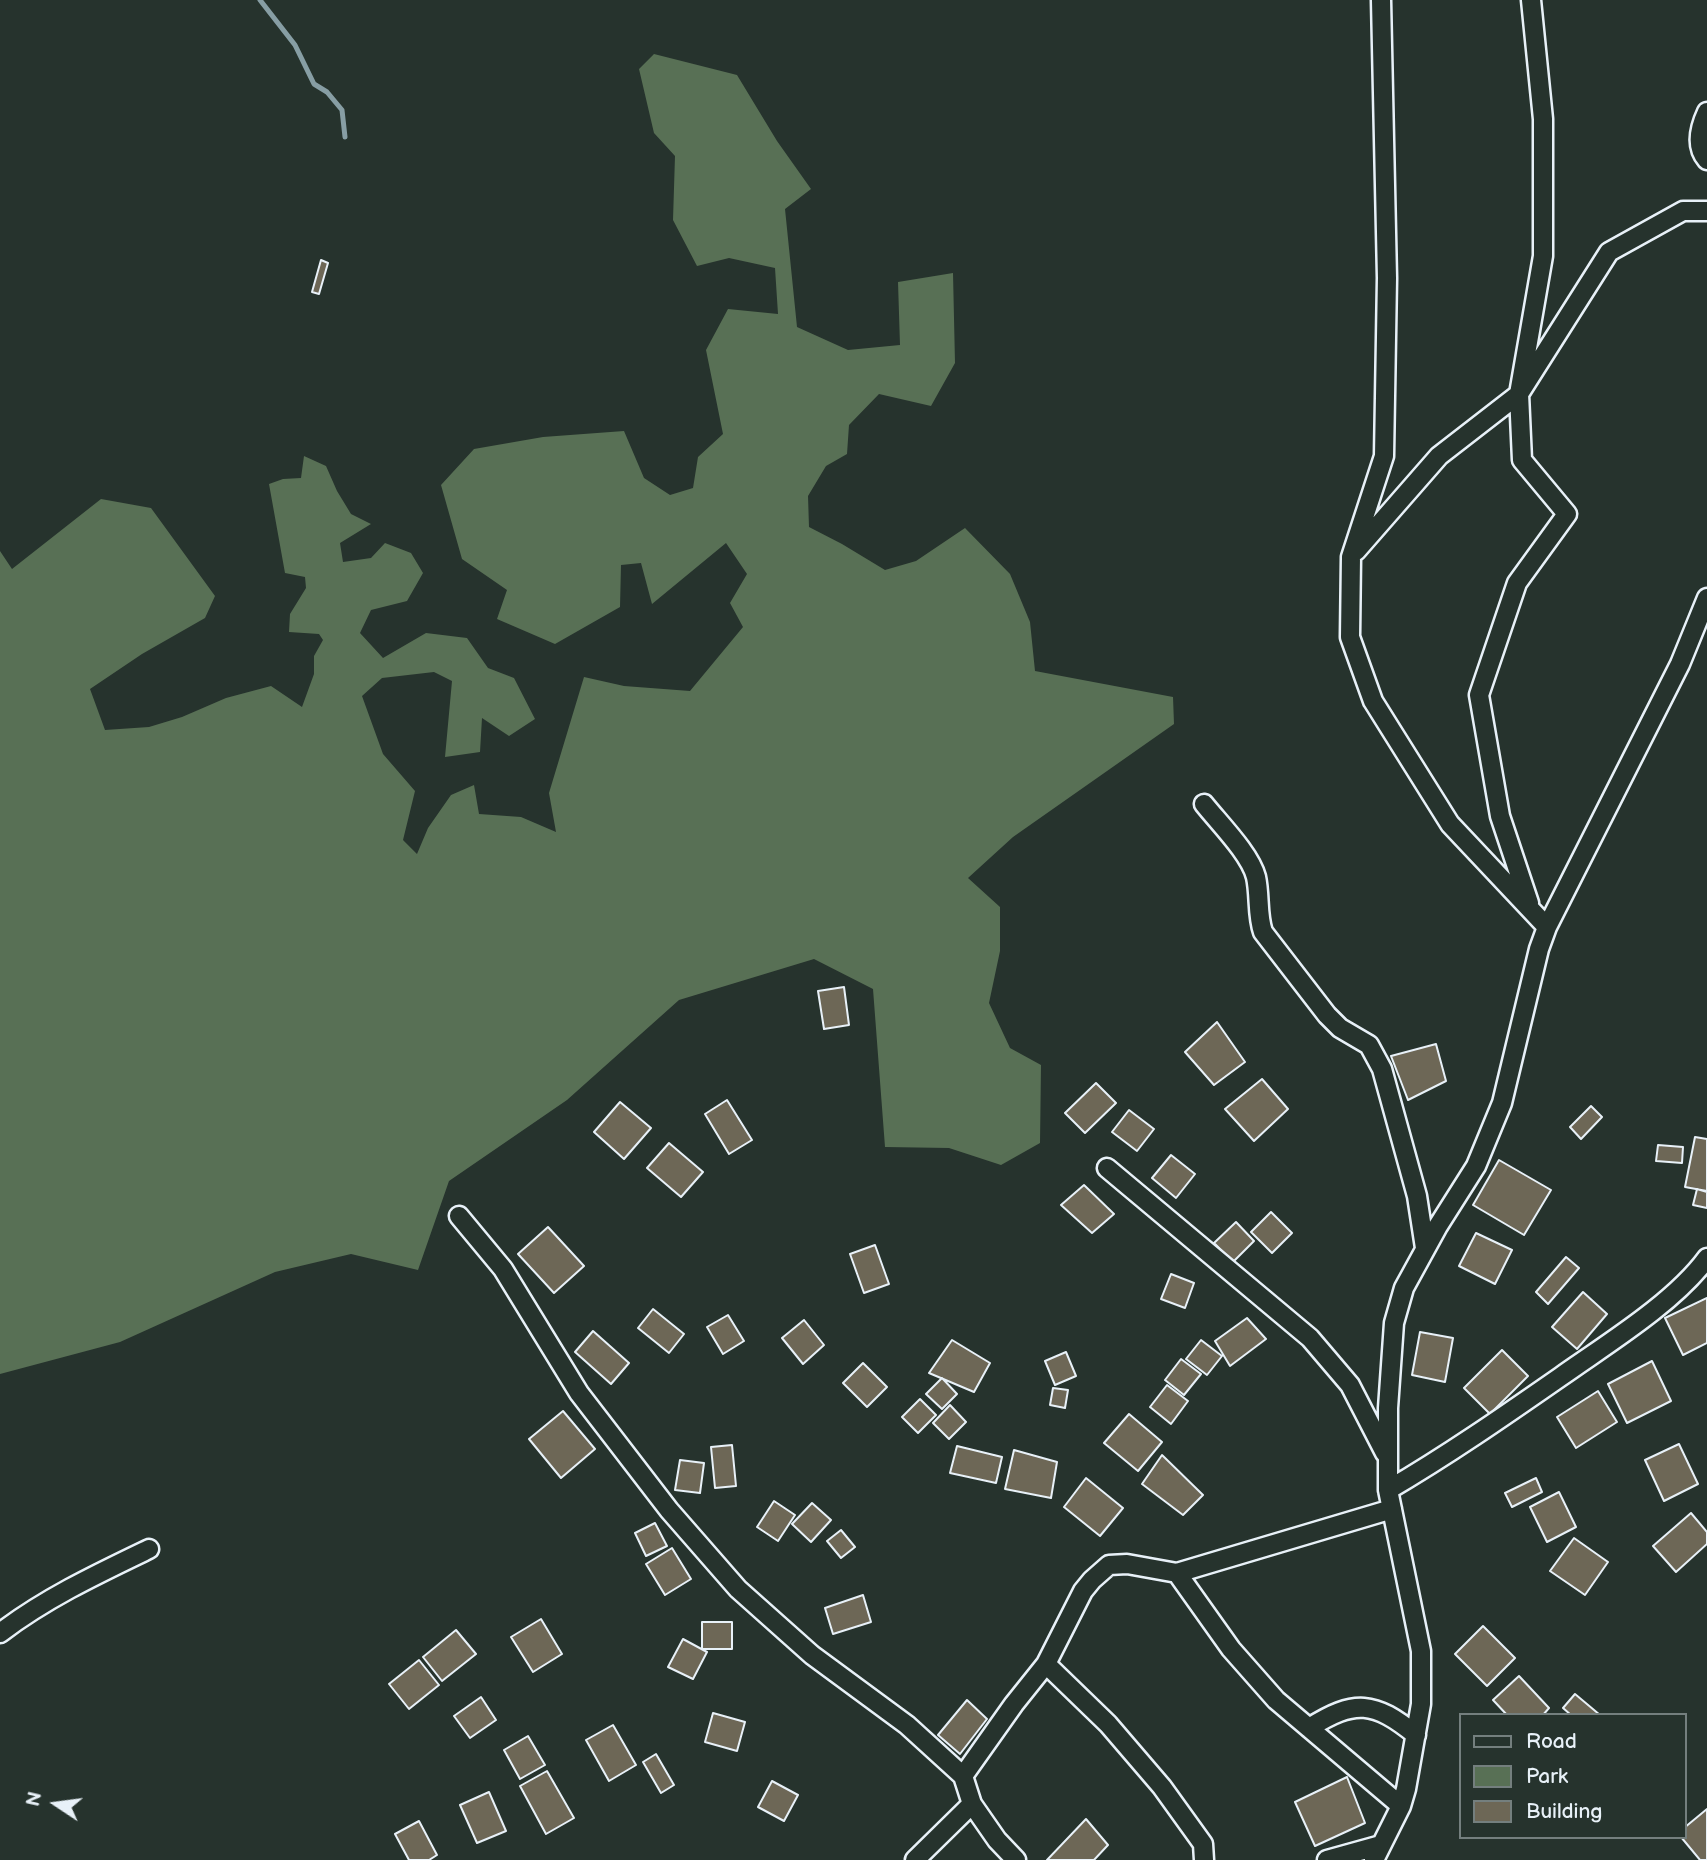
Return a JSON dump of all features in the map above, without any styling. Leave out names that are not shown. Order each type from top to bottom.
[{"type":"street","points":[[1381,0],[1387,278],[1384,456],[1351,557],[1350,638],[1373,701],[1450,824],[1547,927]]},
{"type":"street","points":[[1531,0],[1543,119],[1543,256],[1519,394],[1522,460],[1567,514],[1517,583],[1479,695],[1500,816],[1531,910]]},
{"type":"street","points":[[1707,112],[1699,139],[1701,153],[1707,160]]},
{"type":"street","points":[[1351,557],[1439,456],[1519,394],[1609,253],[1683,211],[1707,211]]},
{"type":"street","points":[[1327,1860],[1378,1853],[1401,1807],[1421,1704],[1422,1651],[1388,1490],[1387,1456],[1394,1323],[1404,1288],[1425,1248],[1476,1167],[1502,1103],[1539,949],[1547,927],[1675,675],[1707,598]]},
{"type":"street","points":[[1204,804],[1249,859],[1256,877],[1259,921],[1263,932],[1326,1015],[1374,1051],[1382,1069],[1417,1196],[1425,1248]]},
{"type":"street","points":[[1107,1168],[1310,1338],[1350,1385],[1387,1456]]},
{"type":"street","points":[[459,1216],[503,1269],[579,1393],[669,1510],[738,1589],[812,1655],[907,1725],[963,1776],[972,1804],[997,1840],[1016,1860]]},
{"type":"street","points":[[1388,1490],[1453,1452],[1600,1350],[1647,1315],[1697,1271],[1707,1258]]},
{"type":"street","points":[[963,1776],[1046,1664],[1083,1591],[1109,1565],[1127,1564],[1177,1573],[1392,1509]]},
{"type":"street","points":[[0,1633],[27,1612],[149,1549]]},
{"type":"street","points":[[1177,1573],[1231,1649],[1276,1700],[1401,1807]]},
{"type":"street","points":[[1046,1664],[1108,1724],[1162,1787],[1203,1844],[1204,1860]]},
{"type":"street","points":[[1309,1728],[1335,1712],[1355,1707],[1394,1717],[1416,1735]]},
{"type":"street","points":[[915,1860],[972,1804]]},
{"type":"green space","points":[[654,54],[737,75],[777,141],[811,189],[785,209],[797,327],[848,350],[900,345],[898,282],[953,273],[955,363],[931,406],[879,394],[849,425],[847,454],[826,466],[808,496],[809,527],[885,570],[916,561],[965,528],[1010,574],[1030,622],[1035,671],[1173,697],[1174,724],[1013,837],[968,878],[1000,907],[1000,951],[989,1003],[1010,1048],[1041,1065],[1040,1143],[1001,1165],[949,1148],[885,1147],[873,989],[814,959],[679,1000],[567,1100],[449,1181],[418,1270],[351,1254],[275,1272],[120,1342],[0,1374],[0,551],[12,569],[101,499],[151,508],[215,596],[205,618],[142,654],[90,689],[105,730],[149,727],[182,717],[226,698],[271,686],[302,707],[314,674],[314,656],[323,640],[319,634],[289,632],[290,614],[306,588],[305,577],[285,573],[269,484],[283,479],[301,478],[304,456],[326,466],[351,514],[371,524],[340,543],[343,562],[371,558],[385,543],[411,553],[423,573],[407,601],[371,610],[360,633],[383,658],[426,633],[467,638],[488,668],[514,678],[535,719],[509,736],[482,718],[480,752],[445,757],[452,681],[434,672],[382,678],[362,696],[383,754],[415,791],[403,840],[417,854],[428,828],[451,795],[474,785],[479,814],[521,817],[556,832],[549,793],[584,677],[624,686],[690,691],[743,627],[730,603],[747,574],[726,543],[652,604],[641,563],[621,565],[620,607],[555,644],[497,619],[507,590],[462,559],[441,485],[474,449],[543,437],[624,431],[644,478],[670,495],[693,488],[698,457],[723,434],[706,350],[728,309],[778,314],[775,268],[729,258],[697,266],[673,220],[675,156],[654,133],[639,69]]},
{"type":"building","points":[[321,260],[328,263],[319,294],[312,292]]},
{"type":"building","points":[[844,987],[849,1025],[824,1029],[818,991]]},
{"type":"building","points":[[1217,1022],[1245,1062],[1214,1085],[1185,1052]]},
{"type":"building","points":[[1436,1044],[1446,1081],[1408,1100],[1391,1056]]},
{"type":"building","points":[[1262,1079],[1288,1109],[1254,1141],[1225,1109]]},
{"type":"building","points":[[1096,1083],[1116,1103],[1085,1133],[1065,1113]]},
{"type":"building","points":[[727,1100],[752,1140],[729,1154],[705,1114]]},
{"type":"building","points":[[620,1102],[651,1128],[624,1159],[594,1132]]},
{"type":"building","points":[[1591,1106],[1602,1117],[1581,1139],[1570,1127]]},
{"type":"building","points":[[1129,1110],[1154,1129],[1137,1151],[1112,1132]]},
{"type":"building","points":[[1695,1137],[1707,1139],[1707,1191],[1685,1187]]},
{"type":"building","points":[[669,1143],[703,1172],[681,1197],[647,1168]]},
{"type":"building","points":[[1658,1145],[1683,1147],[1682,1163],[1656,1161]]},
{"type":"building","points":[[1171,1155],[1195,1174],[1176,1198],[1152,1178]]},
{"type":"building","points":[[1499,1160],[1551,1190],[1524,1235],[1473,1205]]},
{"type":"building","points":[[1084,1185],[1114,1214],[1092,1233],[1061,1205]]},
{"type":"building","points":[[1697,1189],[1707,1192],[1707,1208],[1693,1205]]},
{"type":"building","points":[[1271,1212],[1292,1233],[1272,1253],[1251,1232]]},
{"type":"building","points":[[1236,1222],[1254,1241],[1233,1262],[1214,1243]]},
{"type":"building","points":[[548,1227],[584,1266],[554,1293],[518,1254]]},
{"type":"building","points":[[1476,1233],[1512,1250],[1495,1284],[1459,1266]]},
{"type":"building","points":[[875,1245],[889,1284],[864,1293],[850,1254]]},
{"type":"building","points":[[1566,1257],[1579,1268],[1548,1304],[1536,1292]]},
{"type":"building","points":[[1171,1274],[1194,1283],[1185,1308],[1161,1299]]},
{"type":"building","points":[[1583,1292],[1607,1314],[1577,1349],[1552,1327]]},
{"type":"building","points":[[1707,1298],[1707,1343],[1683,1355],[1665,1318]]},
{"type":"building","points":[[653,1309],[684,1334],[669,1353],[638,1328]]},
{"type":"building","points":[[728,1315],[744,1341],[723,1354],[707,1327]]},
{"type":"building","points":[[1247,1318],[1266,1339],[1230,1366],[1215,1341]]},
{"type":"building","points":[[804,1320],[824,1345],[803,1364],[782,1338]]},
{"type":"building","points":[[593,1331],[629,1363],[611,1384],[575,1352]]},
{"type":"building","points":[[1420,1332],[1453,1338],[1445,1382],[1412,1375]]},
{"type":"building","points":[[952,1340],[990,1363],[974,1392],[929,1373]]},
{"type":"building","points":[[1201,1340],[1222,1356],[1207,1375],[1186,1359]]},
{"type":"building","points":[[1502,1350],[1528,1376],[1490,1414],[1464,1388]]},
{"type":"building","points":[[1066,1352],[1076,1376],[1055,1385],[1045,1361]]},
{"type":"building","points":[[1181,1359],[1201,1374],[1184,1395],[1165,1380]]},
{"type":"building","points":[[1652,1361],[1671,1401],[1627,1423],[1608,1384]]},
{"type":"building","points":[[863,1363],[887,1387],[867,1407],[843,1383]]},
{"type":"building","points":[[942,1378],[957,1394],[942,1409],[926,1394]]},
{"type":"building","points":[[1167,1385],[1188,1401],[1171,1424],[1150,1407]]},
{"type":"building","points":[[1053,1388],[1068,1390],[1065,1408],[1050,1405]]},
{"type":"building","points":[[1598,1391],[1617,1422],[1576,1448],[1557,1417]]},
{"type":"building","points":[[920,1399],[936,1415],[918,1433],[902,1417]]},
{"type":"building","points":[[950,1405],[966,1422],[949,1439],[933,1423]]},
{"type":"building","points":[[563,1411],[595,1449],[561,1478],[529,1439]]},
{"type":"building","points":[[1129,1414],[1162,1442],[1138,1471],[1104,1443]]},
{"type":"building","points":[[1679,1444],[1698,1484],[1664,1501],[1645,1460]]},
{"type":"building","points":[[732,1445],[736,1486],[715,1488],[711,1447]]},
{"type":"building","points":[[957,1446],[1002,1457],[996,1483],[950,1473]]},
{"type":"building","points":[[1014,1450],[1057,1462],[1051,1498],[1005,1489]]},
{"type":"building","points":[[1162,1455],[1203,1495],[1183,1515],[1142,1484]]},
{"type":"building","points":[[680,1460],[704,1463],[700,1493],[675,1490]]},
{"type":"building","points":[[1086,1478],[1123,1508],[1100,1536],[1064,1507]]},
{"type":"building","points":[[1536,1478],[1542,1492],[1512,1507],[1505,1493]]},
{"type":"building","points":[[1559,1492],[1576,1527],[1547,1542],[1530,1507]]},
{"type":"building","points":[[774,1501],[795,1515],[778,1541],[757,1527]]},
{"type":"building","points":[[812,1503],[831,1520],[811,1542],[792,1524]]},
{"type":"building","points":[[1691,1513],[1707,1532],[1707,1544],[1676,1572],[1653,1546]]},
{"type":"building","points":[[655,1523],[667,1546],[646,1556],[635,1533]]},
{"type":"building","points":[[841,1530],[855,1547],[841,1558],[827,1541]]},
{"type":"building","points":[[1574,1538],[1608,1562],[1585,1595],[1550,1571]]},
{"type":"building","points":[[672,1548],[691,1579],[665,1595],[646,1564]]},
{"type":"building","points":[[863,1595],[871,1622],[833,1634],[825,1608]]},
{"type":"building","points":[[541,1619],[562,1654],[533,1672],[511,1637]]},
{"type":"building","points":[[702,1622],[732,1622],[732,1649],[702,1649]]},
{"type":"building","points":[[1483,1626],[1515,1658],[1487,1686],[1455,1654]]},
{"type":"building","points":[[456,1630],[476,1654],[442,1681],[423,1657]]},
{"type":"building","points":[[683,1639],[707,1652],[693,1679],[668,1667]]},
{"type":"building","points":[[419,1660],[439,1685],[409,1709],[389,1684]]},
{"type":"building","points":[[1519,1676],[1549,1708],[1545,1713],[1505,1713],[1493,1700]]},
{"type":"building","points":[[1575,1694],[1598,1713],[1569,1713],[1563,1708]]},
{"type":"building","points":[[481,1697],[496,1720],[470,1738],[454,1716]]},
{"type":"building","points":[[967,1700],[987,1719],[960,1754],[938,1735]]},
{"type":"building","points":[[713,1713],[745,1722],[737,1751],[705,1742]]},
{"type":"building","points":[[613,1725],[636,1765],[609,1781],[586,1740]]},
{"type":"building","points":[[528,1736],[545,1765],[520,1779],[504,1750]]},
{"type":"building","points":[[656,1754],[674,1785],[661,1793],[643,1762]]},
{"type":"building","points":[[547,1771],[574,1818],[546,1834],[520,1786]]},
{"type":"building","points":[[1347,1777],[1365,1823],[1315,1846],[1295,1802]]},
{"type":"building","points":[[772,1781],[798,1795],[784,1821],[758,1807]]},
{"type":"building","points":[[489,1792],[506,1831],[477,1843],[460,1805]]},
{"type":"building","points":[[1707,1809],[1707,1860],[1700,1860],[1683,1839],[1686,1839],[1686,1826]]},
{"type":"building","points":[[1086,1819],[1108,1845],[1094,1860],[1047,1860]]},
{"type":"building","points":[[419,1821],[437,1855],[429,1860],[409,1860],[395,1834]]},
{"type":"waterway","points":[[260,0],[295,45],[314,84],[327,92],[342,110],[345,137]]}]
